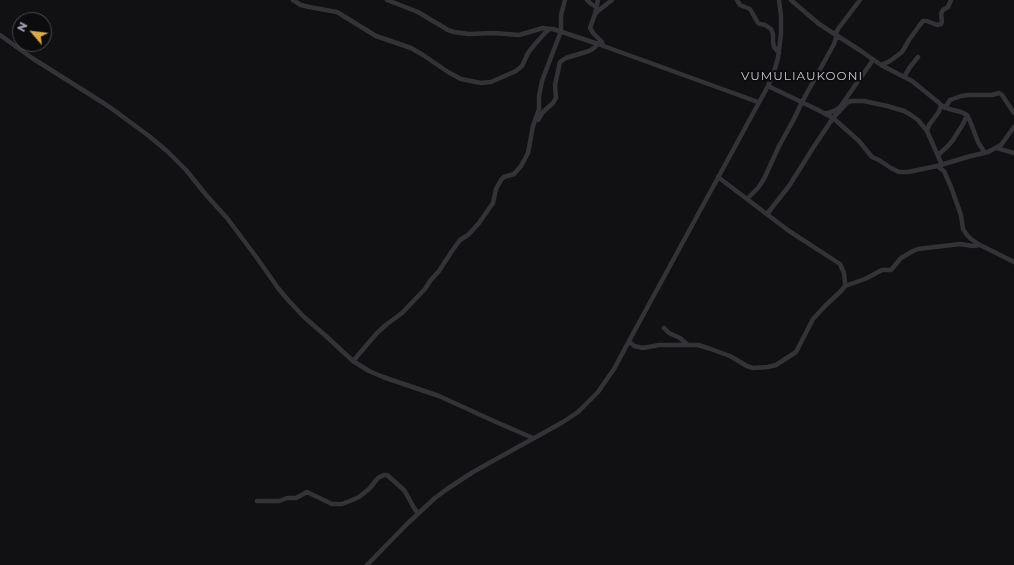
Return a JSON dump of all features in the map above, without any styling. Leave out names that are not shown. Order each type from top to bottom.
[{"type":"street","points":[[293,0],[296,3],[305,6],[337,12],[376,36],[416,51],[455,76],[481,83],[491,82],[516,71],[522,66],[528,53],[535,44],[550,29]]},
{"type":"street","points":[[387,0],[418,12],[454,32],[469,34],[494,33],[519,35],[543,28],[561,31],[758,102]]},
{"type":"street","points":[[353,361],[377,333],[402,313],[421,294],[460,240],[468,235],[493,203],[496,188],[501,180],[504,177],[514,174],[521,166],[528,150],[533,126],[539,109],[539,96],[542,81],[561,31],[561,10],[565,0]]},
{"type":"street","points":[[588,0],[596,7]]},
{"type":"street","points":[[598,0],[590,30],[602,42],[603,46]]},
{"type":"street","points":[[737,0],[740,4],[750,9],[760,24],[771,29],[774,47],[779,53]]},
{"type":"street","points":[[367,565],[435,498],[473,472],[563,422],[591,400],[607,380],[768,86],[777,64],[779,53],[781,16],[779,0]]},
{"type":"street","points":[[790,0],[810,18],[880,65],[904,77],[921,88],[943,106],[966,115],[970,121],[978,142],[985,153]]},
{"type":"street","points":[[747,199],[758,188],[764,179],[779,146],[836,39],[838,29],[860,0]]},
{"type":"street","points":[[880,65],[890,62],[902,52],[909,40],[924,21],[937,25],[940,24],[942,21],[942,12],[948,7],[952,0]]},
{"type":"street","points":[[595,14],[611,1]]},
{"type":"street","points":[[0,35],[32,58],[110,108],[149,136],[168,152],[186,170],[227,218],[288,300],[303,316],[353,361],[376,374],[439,396],[533,438]]},
{"type":"street","points":[[533,126],[556,98],[555,85],[560,62],[566,58],[589,51],[598,44]]},
{"type":"street","points":[[904,77],[918,56]]},
{"type":"street","points":[[825,114],[840,107],[873,60]]},
{"type":"street","points":[[768,86],[833,118],[859,141],[872,157],[896,171],[908,172],[942,165],[985,153],[996,148],[1005,140],[1014,127]]},
{"type":"street","points":[[928,131],[929,125],[943,106],[950,100],[961,96],[999,93],[1014,113]]},
{"type":"street","points":[[767,214],[789,186],[833,118],[848,102],[864,101],[904,111],[911,115],[928,131],[942,165]]},
{"type":"street","points":[[938,155],[953,140],[963,124],[966,115]]},
{"type":"street","points":[[996,148],[1014,154]]},
{"type":"street","points":[[937,166],[944,171],[961,215],[963,229],[971,239],[1014,262]]},
{"type":"street","points":[[718,177],[795,236],[833,258],[840,264],[845,277],[845,286]]},
{"type":"street","points":[[629,341],[634,346],[643,348],[659,345],[698,346],[730,356],[753,368],[776,365],[796,352],[813,319],[845,286],[882,270],[891,270],[901,258],[918,249],[960,244],[973,246],[980,245]]},
{"type":"street","points":[[664,328],[688,345]]},
{"type":"street","points":[[257,502],[279,501],[287,498],[296,498],[307,492],[332,504],[342,504],[359,497],[378,478],[387,475],[404,490],[418,514]]},
{"type":"district","name":"VUMULIAUKOONI","points":[[802,76]]}]
